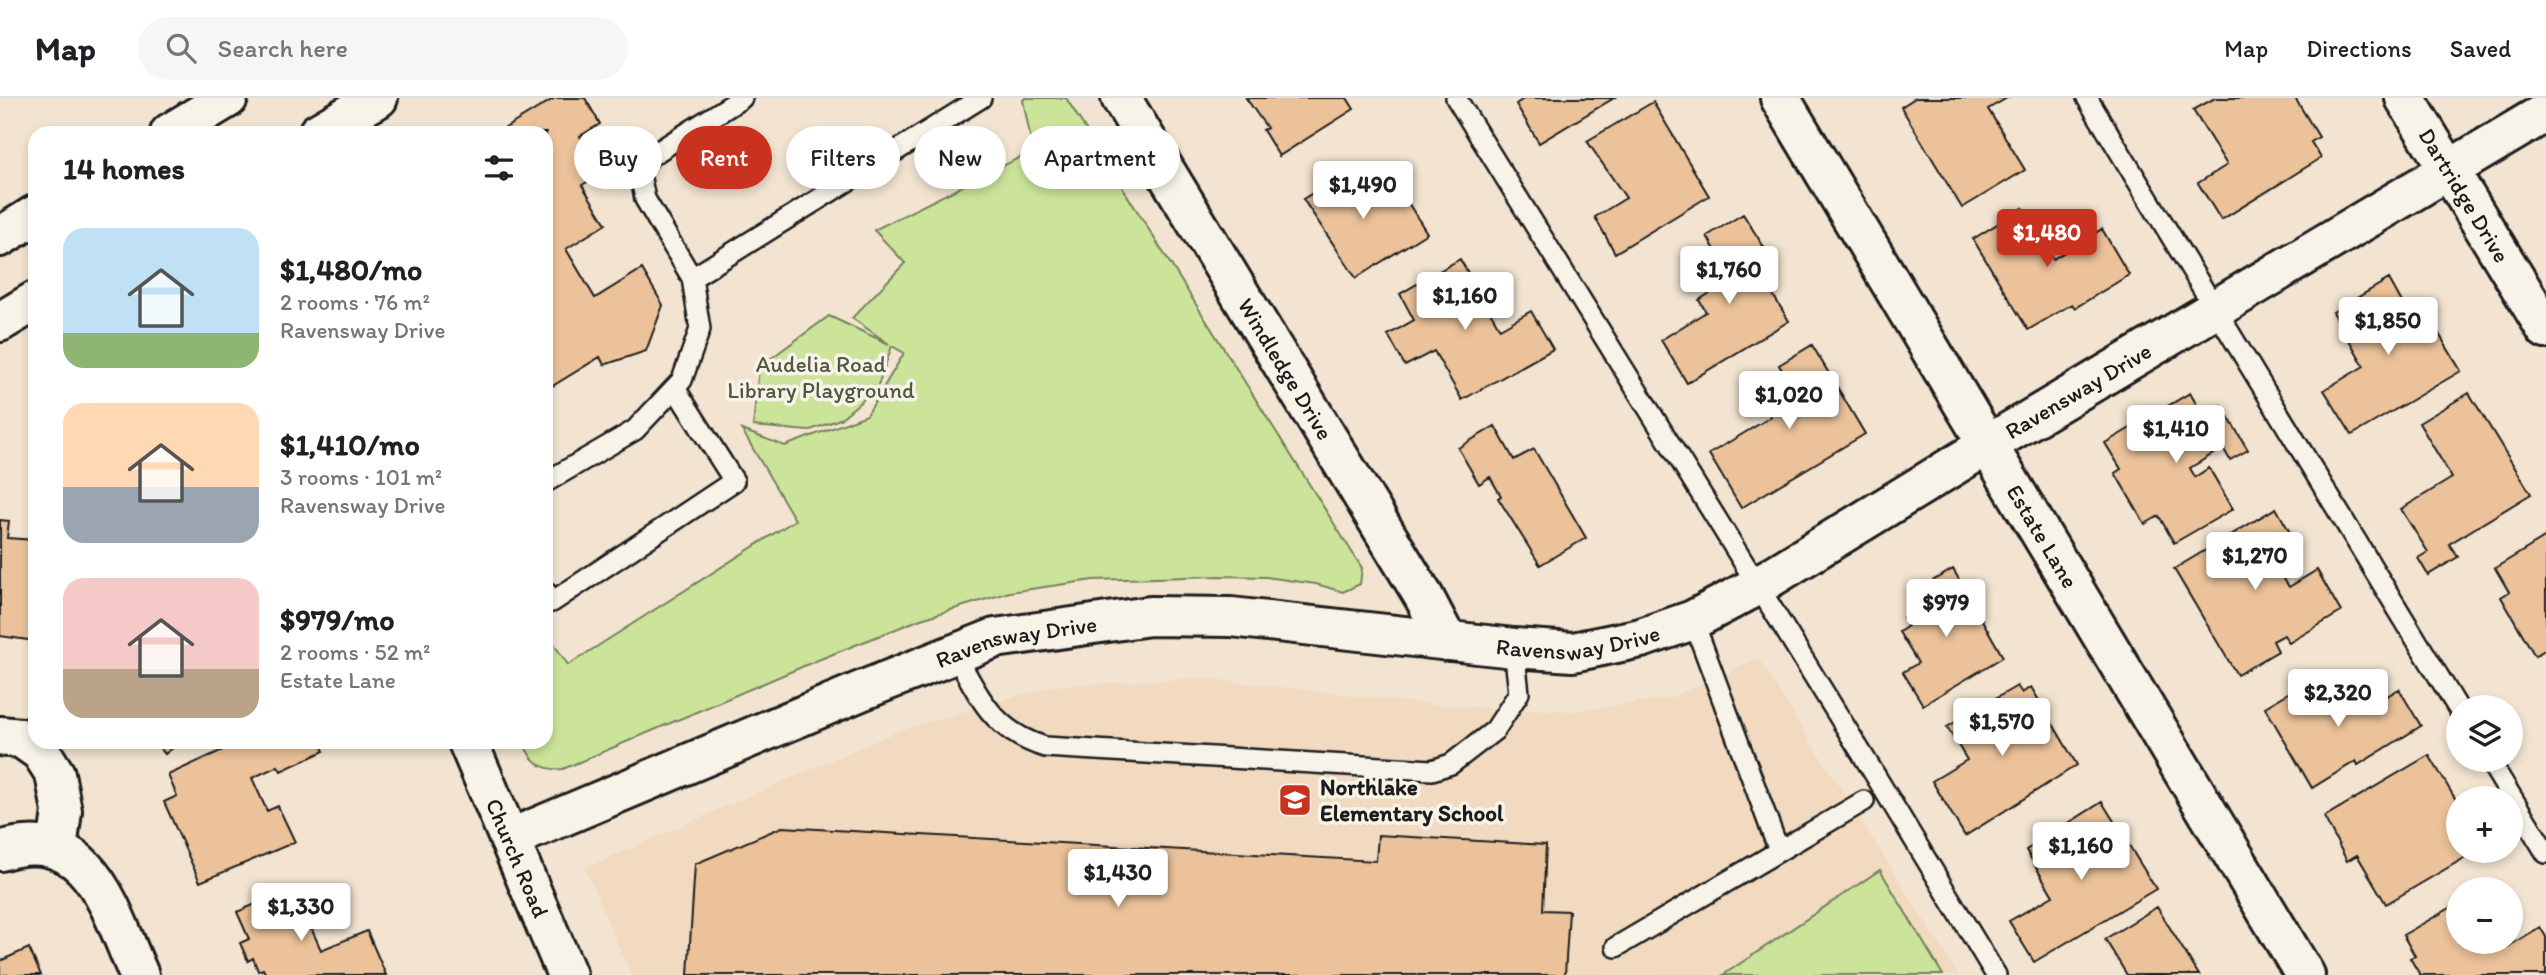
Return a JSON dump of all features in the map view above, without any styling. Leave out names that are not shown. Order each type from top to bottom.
[{"type":"street","points":[[178,122],[228,98]]},
{"type":"street","points":[[330,126],[378,98]]},
{"type":"street","name":"Windledge Drive","points":[[1121,98],[1447,641]]},
{"type":"street","name":"Estate Lane","points":[[1780,98],[2305,975]]},
{"type":"street","name":"Dartridge Drive","points":[[2405,98],[2546,330]]},
{"type":"street","name":"Ravensway Drive","points":[[509,839],[954,652],[995,638],[1150,616],[1231,617],[1573,652],[1640,638],[1693,620],[1757,586],[1989,444],[2546,112]]},
{"type":"street","points":[[0,237],[28,219]]},
{"type":"street","points":[[0,322],[28,305]]},
{"type":"street","points":[[0,736],[21,738],[28,743]]},
{"type":"street","points":[[37,749],[55,774],[62,811],[57,849]]},
{"type":"street","name":"Church Road","points":[[471,749],[567,975]]},
{"type":"street","points":[[0,851],[22,844],[57,849],[81,863],[101,889],[139,975]]},
{"type":"lane","points":[[553,478],[635,430],[682,380],[700,329],[692,278],[645,199],[640,174],[649,157],[742,98]]},
{"type":"lane","points":[[692,278],[981,98]]},
{"type":"lane","points":[[1456,98],[1872,769],[1996,975]]},
{"type":"lane","points":[[2087,98],[2450,695]]},
{"type":"lane","points":[[553,601],[734,481],[675,388]]},
{"type":"lane","points":[[1693,620],[1779,851]]},
{"type":"lane","points":[[954,652],[985,706],[997,721],[1028,742],[1045,747],[1432,770],[1451,764],[1495,730],[1520,693],[1514,648]]},
{"type":"lane","points":[[2496,772],[2546,853]]},
{"type":"lane","points":[[1616,947],[1864,802]]},
{"type":"shaded area","name":"Northlake Elementary School","points":[[1758,658],[1959,975],[631,975],[585,868],[898,731],[1053,686],[1203,678],[1444,706],[1575,711],[1670,698]]},
{"type":"green space","points":[[1025,98],[1066,98],[1084,126],[1028,126],[1023,100]]},
{"type":"green space","name":"Audelia Road Library Playground","points":[[1020,157],[1020,189],[1123,189],[1362,568],[1360,584],[1343,592],[1316,584],[1266,577],[1219,576],[1093,580],[1010,592],[921,619],[563,769],[538,764],[527,749],[553,749],[553,642],[568,665],[795,520],[742,430],[785,446],[867,415],[904,353],[892,346],[877,388],[840,419],[808,431],[753,426],[759,367],[829,316],[889,344],[852,318],[905,263],[874,230],[957,189],[1006,189],[1006,164]]},
{"type":"green space","points":[[1880,870],[1943,975],[1723,975]]},
{"type":"building","points":[[555,98],[585,98],[600,124],[574,126],[574,189],[584,189],[606,224],[566,249],[595,298],[642,269],[663,305],[646,351],[604,365],[600,357],[553,386],[553,126],[509,126]]},
{"type":"building","points":[[1246,98],[1347,98],[1354,109],[1279,156],[1263,130],[1267,128]]},
{"type":"building","points":[[1525,98],[1614,98],[1539,143],[1516,104]]},
{"type":"building","points":[[1915,98],[2007,98],[1988,109],[2025,170],[1962,208],[1901,107]]},
{"type":"building","points":[[2215,98],[2295,98],[2319,137],[2311,142],[2321,158],[2221,220],[2198,183],[2227,165],[2193,110]]},
{"type":"building","points":[[1653,102],[1709,196],[1615,253],[1595,217],[1626,198],[1587,141]]},
{"type":"building","points":[[1356,166],[1381,205],[1402,193],[1427,233],[1356,278],[1303,199]]},
{"type":"building","points":[[2023,208],[2053,259],[2102,229],[2129,275],[2075,308],[2072,304],[2028,330],[1973,239]]},
{"type":"building","points":[[1743,214],[1774,263],[1759,272],[1789,321],[1687,383],[1661,340],[1706,312],[1699,300],[1732,279],[1707,236]]},
{"type":"building","points":[[1460,259],[1500,329],[1531,311],[1553,349],[1462,400],[1434,351],[1405,366],[1388,335],[1414,320],[1400,294]]},
{"type":"building","points":[[2389,279],[2409,315],[2423,307],[2461,371],[2352,435],[2324,390],[2364,366],[2333,312]]},
{"type":"building","points":[[1812,345],[1865,434],[1741,508],[1709,454],[1771,417],[1760,398],[1789,382],[1779,365]]},
{"type":"building","points":[[2190,393],[2203,416],[2221,405],[2248,450],[2230,460],[2223,448],[2190,468],[2195,477],[2209,468],[2233,509],[2174,543],[2159,516],[2145,524],[2115,473],[2121,469],[2105,443]]},
{"type":"building","points":[[2469,393],[2531,494],[2449,544],[2458,557],[2428,575],[2418,558],[2428,552],[2401,509],[2452,478],[2419,423]]},
{"type":"building","points":[[1495,426],[1514,460],[1534,449],[1586,538],[1540,565],[1498,498],[1501,496],[1490,477],[1479,484],[1458,448]]},
{"type":"building","points":[[2276,508],[2299,548],[2274,563],[2289,587],[2317,570],[2341,612],[2289,643],[2284,635],[2273,641],[2278,651],[2237,675],[2174,569]]},
{"type":"building","points":[[0,520],[9,521],[7,538],[28,540],[28,640],[0,636]]},
{"type":"building","points":[[2546,537],[2546,649],[2535,656],[2501,597],[2509,592],[2495,568]]},
{"type":"building","points":[[1953,569],[2003,657],[1923,705],[1903,672],[1918,663],[1899,632],[1908,626],[1903,617],[1911,612],[1908,607],[1926,597],[1920,588]]},
{"type":"building","points":[[2312,679],[2325,701],[2347,688],[2361,711],[2399,689],[2421,726],[2358,765],[2356,761],[2312,788],[2265,707]]},
{"type":"building","points":[[2017,686],[2022,693],[2031,687],[2077,765],[1965,836],[1932,781],[1967,760],[1947,727]]},
{"type":"building","points":[[225,749],[324,751],[281,771],[278,766],[252,778],[267,811],[278,806],[295,842],[200,882],[164,802],[177,796],[168,775]]},
{"type":"building","points":[[2429,755],[2448,786],[2446,863],[2456,863],[2386,904],[2357,855],[2347,861],[2324,817]]},
{"type":"building","points":[[2102,802],[2156,889],[2034,962],[2009,921],[2053,896],[2026,850]]},
{"type":"building","points":[[782,827],[1376,861],[1378,835],[1546,845],[1543,910],[1569,911],[1565,975],[688,975],[695,864]]},
{"type":"building","points":[[293,888],[321,950],[367,931],[386,975],[266,975],[263,969],[258,971],[253,958],[248,961],[240,943],[249,939],[237,912]]},
{"type":"building","points":[[2157,907],[2199,975],[2127,975],[2105,939]]},
{"type":"building","points":[[2446,910],[2446,954],[2523,954],[2523,937],[2540,927],[2546,937],[2546,975],[2420,975],[2410,958],[2415,956],[2403,935]]},
{"type":"building","points":[[29,948],[41,975],[0,975],[0,961]]},
{"type":"place","name":"Northlake Elementary School","points":[[1295,800]]}]
